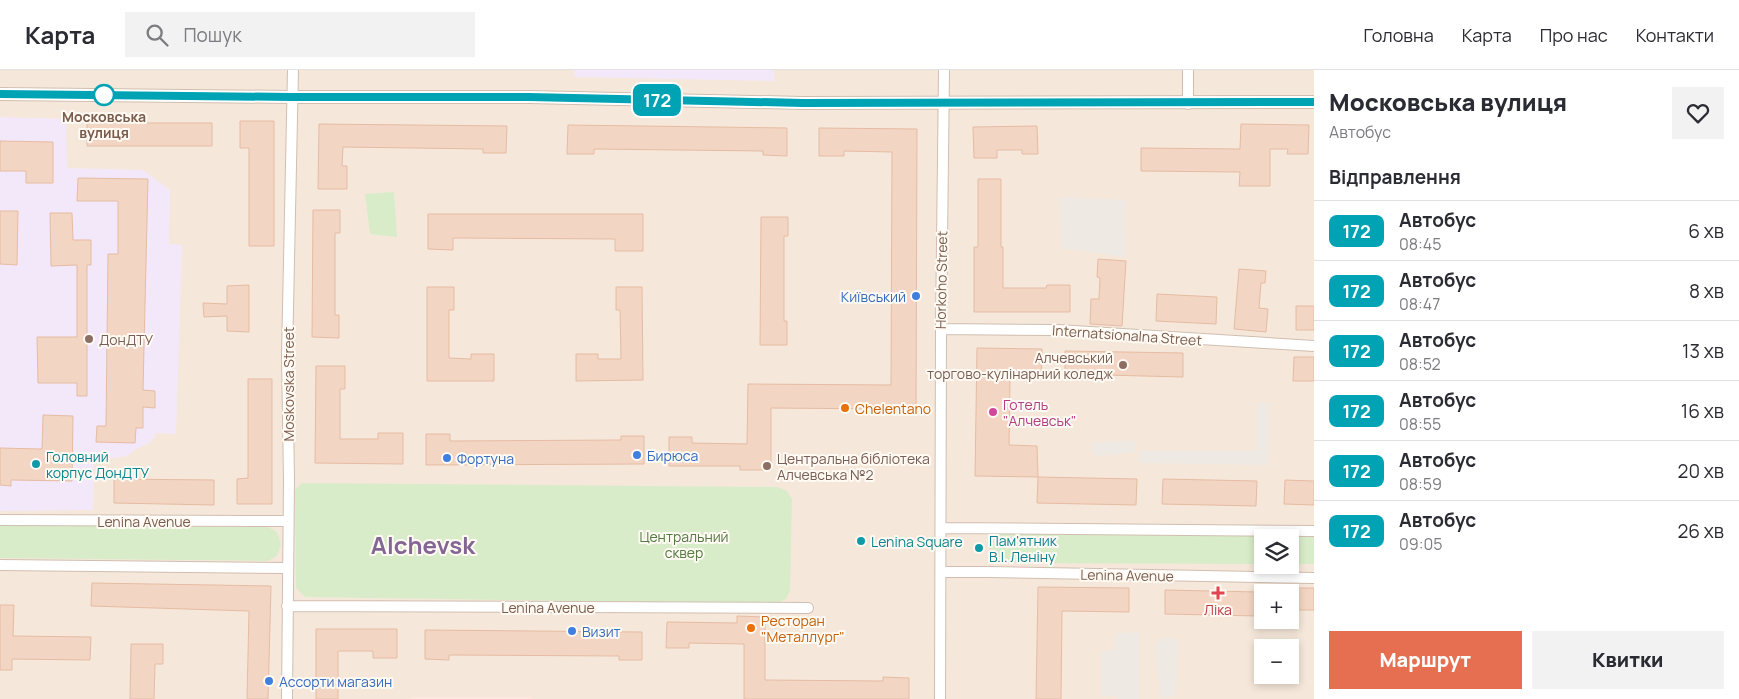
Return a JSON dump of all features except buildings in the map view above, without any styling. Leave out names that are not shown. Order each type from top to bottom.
[{"type":"street","name":"Moskovska Street","points":[[287,699],[287,356],[293,70]]},
{"type":"street","name":"Horkoho Street","points":[[940,699],[944,70]]},
{"type":"street","points":[[1188,70],[1188,104]]},
{"type":"street","points":[[0,94],[529,97],[803,103],[1188,104],[1314,102]]},
{"type":"street","name":"Internatsionalna Street","points":[[941,329],[1058,330],[1314,346]]},
{"type":"street","name":"Lenina Avenue","points":[[0,520],[288,521]]},
{"type":"street","points":[[941,528],[1314,531]]},
{"type":"street","points":[[0,565],[287,568]]},
{"type":"street","name":"Lenina Avenue","points":[[941,572],[1314,578]]},
{"type":"street","name":"Lenina Avenue","points":[[287,606],[808,608]]},
{"type":"shaded area","points":[[0,70],[1314,70],[1314,699],[0,699]]},
{"type":"shaded area","points":[[574,70],[774,70],[774,81],[574,77]]},
{"type":"shaded area","name":"ДонДТУ","points":[[0,117],[66,119],[67,168],[143,170],[170,190],[169,244],[182,245],[176,434],[156,433],[151,442],[136,449],[127,456],[94,461],[93,510],[0,511]]},
{"type":"shaded area","points":[[1059,197],[1126,200],[1125,257],[1062,248]]},
{"type":"shaded area","points":[[1257,403],[1270,403],[1268,465],[1139,463],[1139,451],[1257,451]]},
{"type":"shaded area","points":[[1136,441],[1135,452],[1095,457],[1091,442]]},
{"type":"shaded area","points":[[1139,632],[1139,699],[1117,699],[1116,695],[1101,697],[1101,651],[1114,651],[1116,633]]},
{"type":"shaded area","points":[[1160,638],[1178,639],[1176,696],[1161,698],[1155,646]]},
{"type":"shaded area","points":[[411,697],[532,697],[532,699],[411,699]]},
{"type":"green space","points":[[394,192],[397,237],[370,234],[365,194]]},
{"type":"green space","name":"Центральний сквер","points":[[302,483],[777,487],[787,491],[792,499],[790,591],[786,599],[775,604],[305,597],[296,588],[295,490]]},
{"type":"green space","points":[[0,525],[268,527],[277,532],[281,544],[277,556],[268,561],[0,558]]},
{"type":"green space","points":[[989,533],[1254,535],[1254,564],[989,563]]},
{"type":"green space","points":[[1299,536],[1314,536],[1314,564],[1299,564]]},
{"type":"bus line","name":"172","points":[[0,94],[529,97],[803,103],[1188,104],[1314,102]]},
{"type":"place","name":"Московська вулиця","points":[[104,95]]},
{"type":"place","name":"Київський","points":[[916,296]]},
{"type":"place","name":"ДонДТУ","points":[[89,339]]},
{"type":"place","name":"Алчевський торгово-кулінарний коледж","points":[[1123,365]]},
{"type":"place","name":"Chelentano","points":[[845,408]]},
{"type":"place","name":"Готель \"Алчевськ\"","points":[[993,412]]},
{"type":"place","name":"Бирюса","points":[[637,455]]},
{"type":"place","name":"Фортуна","points":[[447,458]]},
{"type":"place","name":"Головний корпус ДонДТУ","points":[[36,464]]},
{"type":"place","name":"Центральна бібліотека Алчевська №2","points":[[767,466]]},
{"type":"place","name":"Lenina Square","points":[[861,541]]},
{"type":"place","name":"Пам'ятник В.I. Ленiну","points":[[979,548]]},
{"type":"place","name":"Ліка","points":[[1218,593]]},
{"type":"place","name":"Ресторан \"Металлург\"","points":[[751,628]]},
{"type":"place","name":"Визит","points":[[572,631]]},
{"type":"place","name":"Ассорти магазин","points":[[269,681]]},
{"type":"district","name":"Alchevsk","points":[[423,544]]}]
